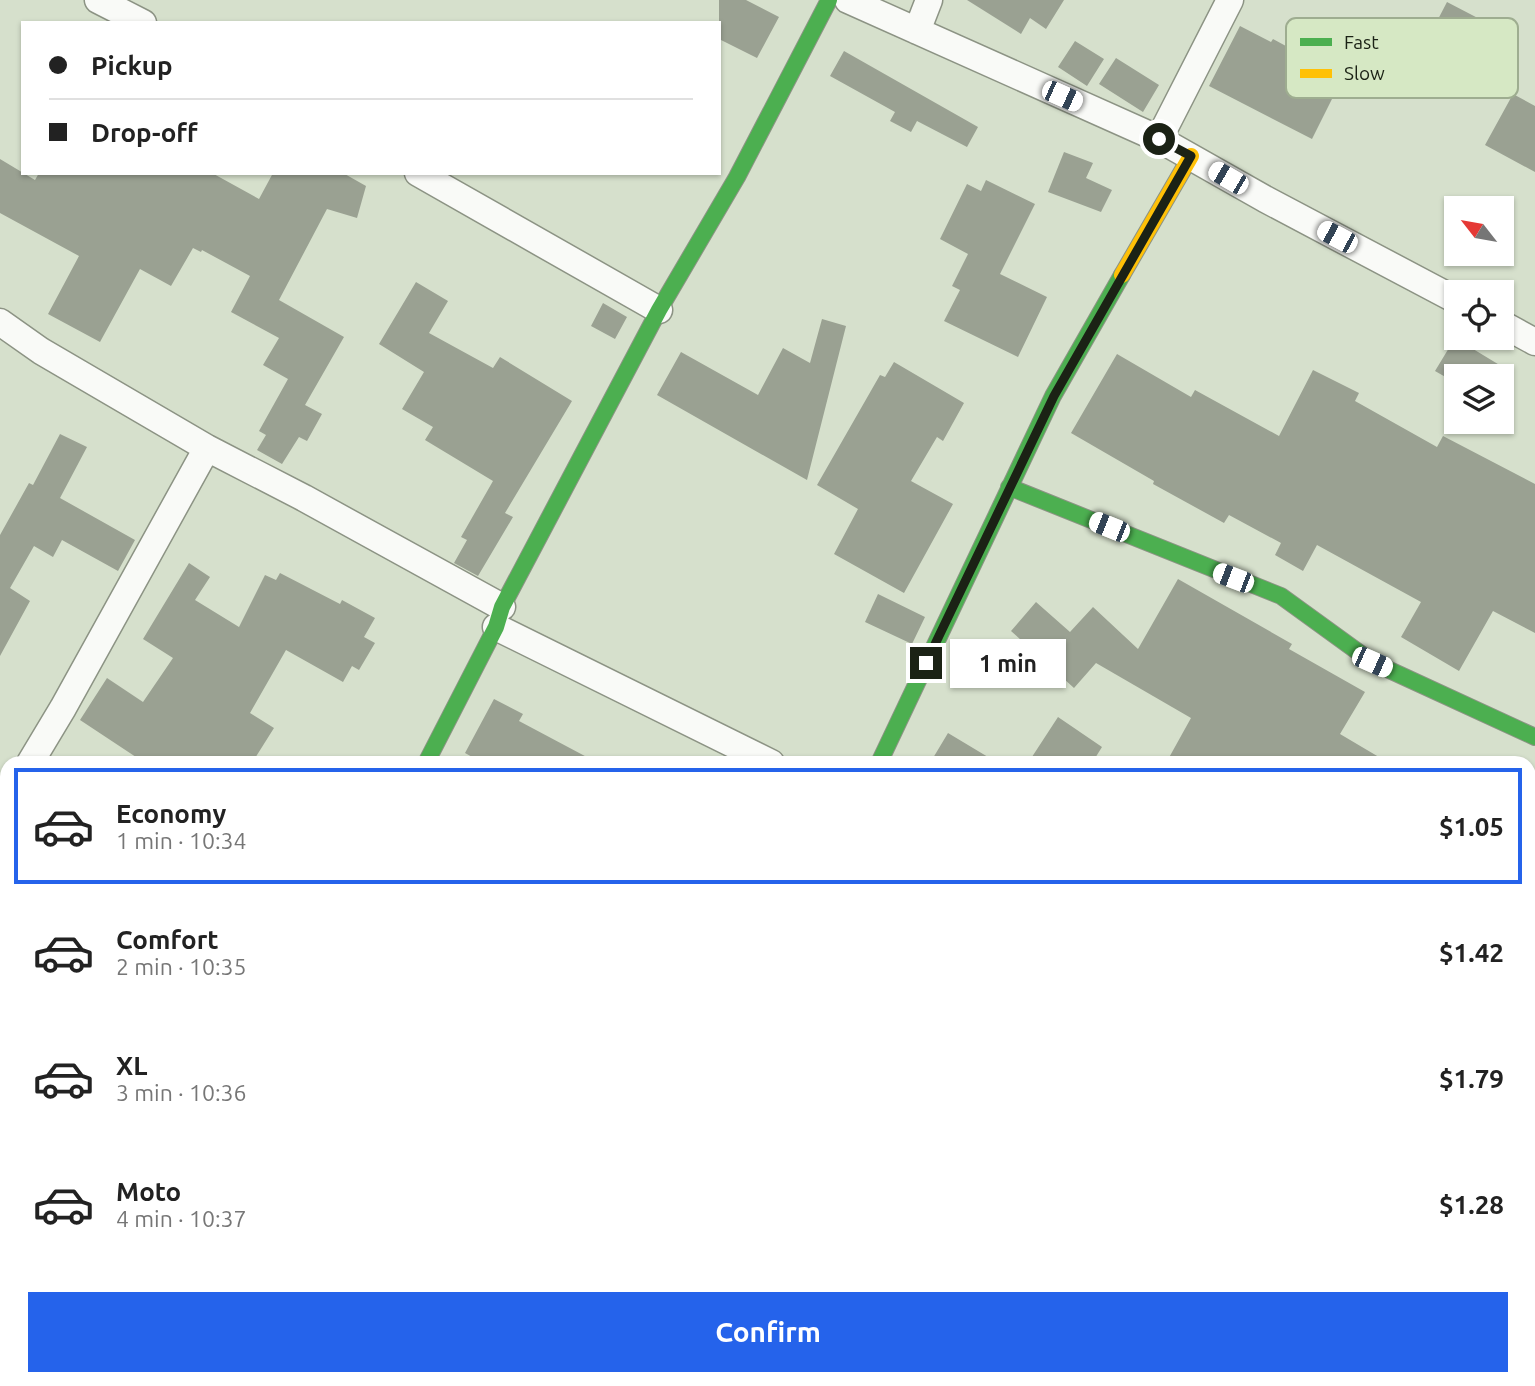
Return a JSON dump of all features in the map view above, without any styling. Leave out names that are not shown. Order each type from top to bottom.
[{"type":"street","points":[[98,0],[139,21]]},
{"type":"street","points":[[430,756],[659,310],[737,177],[829,0]]},
{"type":"street","points":[[848,0],[1159,139],[1444,293]]},
{"type":"street","points":[[917,31],[929,0]]},
{"type":"street","points":[[1159,139],[1230,0]]},
{"type":"street","points":[[882,756],[1054,396],[1191,156]]},
{"type":"street","points":[[422,175],[659,310]]},
{"type":"street","points":[[0,322],[41,351],[207,448],[304,498],[499,617],[758,756]]},
{"type":"street","points":[[1514,331],[1535,342]]},
{"type":"street","points":[[34,756],[207,448]]},
{"type":"street","points":[[1009,487],[1281,596],[1372,662],[1535,737]]},
{"type":"building","points":[[719,0],[746,0],[779,17],[757,58],[721,40]]},
{"type":"building","points":[[967,0],[1064,0],[1046,29],[1030,18],[1021,34]]},
{"type":"building","points":[[1447,2],[1478,18],[1439,18]]},
{"type":"building","points":[[1240,26],[1271,42],[1273,39],[1286,46],[1286,98],[1332,98],[1312,139],[1209,86]]},
{"type":"building","points":[[1075,41],[1104,59],[1087,86],[1058,67]]},
{"type":"building","points":[[844,51],[978,127],[967,147],[917,121],[911,132],[890,121],[895,112],[830,76]]},
{"type":"building","points":[[1116,58],[1159,85],[1143,112],[1099,84]]},
{"type":"building","points":[[1518,97],[1535,106],[1535,172],[1485,145],[1511,98]]},
{"type":"building","points":[[1064,152],[1093,163],[1086,178],[1112,190],[1101,212],[1048,192]]},
{"type":"building","points":[[0,159],[21,172],[21,175],[35,180],[38,175],[216,175],[259,199],[272,175],[347,175],[366,186],[357,218],[327,209],[279,300],[344,337],[305,405],[322,414],[307,441],[299,437],[282,464],[257,450],[266,435],[259,431],[288,379],[263,365],[279,338],[231,312],[250,276],[202,250],[201,252],[193,248],[171,286],[140,269],[100,342],[48,314],[79,256],[0,213]]},
{"type":"building","points":[[986,180],[1035,204],[1000,274],[1047,297],[1018,357],[944,321],[960,290],[952,286],[968,254],[940,239],[967,184],[981,191]]},
{"type":"building","points":[[416,282],[448,301],[429,333],[493,368],[500,357],[572,401],[505,513],[513,517],[478,576],[454,563],[467,540],[461,537],[493,481],[425,440],[433,427],[402,409],[424,372],[379,344]]},
{"type":"building","points":[[603,303],[627,317],[615,339],[591,326]]},
{"type":"building","points":[[822,319],[846,326],[807,480],[657,395],[681,352],[758,395],[783,348],[810,363]]},
{"type":"building","points":[[1448,350],[1475,350],[1498,364],[1444,364],[1444,376],[1435,371]]},
{"type":"building","points":[[1117,354],[1191,397],[1195,390],[1279,436],[1313,370],[1359,393],[1355,401],[1437,447],[1443,436],[1535,484],[1535,633],[1493,611],[1459,671],[1401,637],[1421,602],[1317,545],[1303,571],[1275,555],[1281,543],[1229,515],[1224,523],[1153,484],[1154,481],[1071,433]]},
{"type":"building","points":[[894,362],[964,403],[943,441],[937,437],[911,481],[953,504],[904,593],[834,554],[858,509],[817,485],[880,375],[885,377]]},
{"type":"building","points":[[60,434],[87,447],[60,498],[135,540],[118,571],[62,540],[53,557],[34,546],[10,588],[30,601],[0,656],[0,535],[29,483],[33,485]]},
{"type":"building","points":[[189,563],[210,577],[195,600],[239,627],[265,575],[276,580],[280,573],[340,604],[342,600],[375,618],[364,637],[375,643],[359,670],[352,666],[343,682],[286,650],[250,713],[274,728],[256,756],[134,756],[80,720],[107,678],[143,702],[173,658],[143,639]]},
{"type":"building","points":[[1178,579],[1292,644],[1289,649],[1365,692],[1340,734],[1377,756],[1170,756],[1191,718],[1096,663],[1074,688],[1011,631],[1036,602],[1070,632],[1093,607],[1138,649]]},
{"type":"building","points":[[878,594],[925,617],[912,644],[865,622]]},
{"type":"building","points":[[494,699],[523,714],[519,721],[585,756],[470,756],[465,753]]},
{"type":"building","points":[[1058,717],[1102,747],[1096,756],[1033,756]]},
{"type":"building","points":[[948,733],[986,756],[934,756]]},
{"type":"traffic: fast","points":[[430,756],[496,627],[502,607],[659,310],[737,177],[829,0]]},
{"type":"traffic: fast","points":[[882,756],[1053,396],[1122,275]]},
{"type":"traffic: fast","points":[[1009,487],[1281,596],[1372,662],[1535,737]]},
{"type":"traffic: slow","points":[[1122,275],[1191,156]]},
{"type":"route","points":[[926,663],[1054,396],[1191,156],[1159,139]]}]
